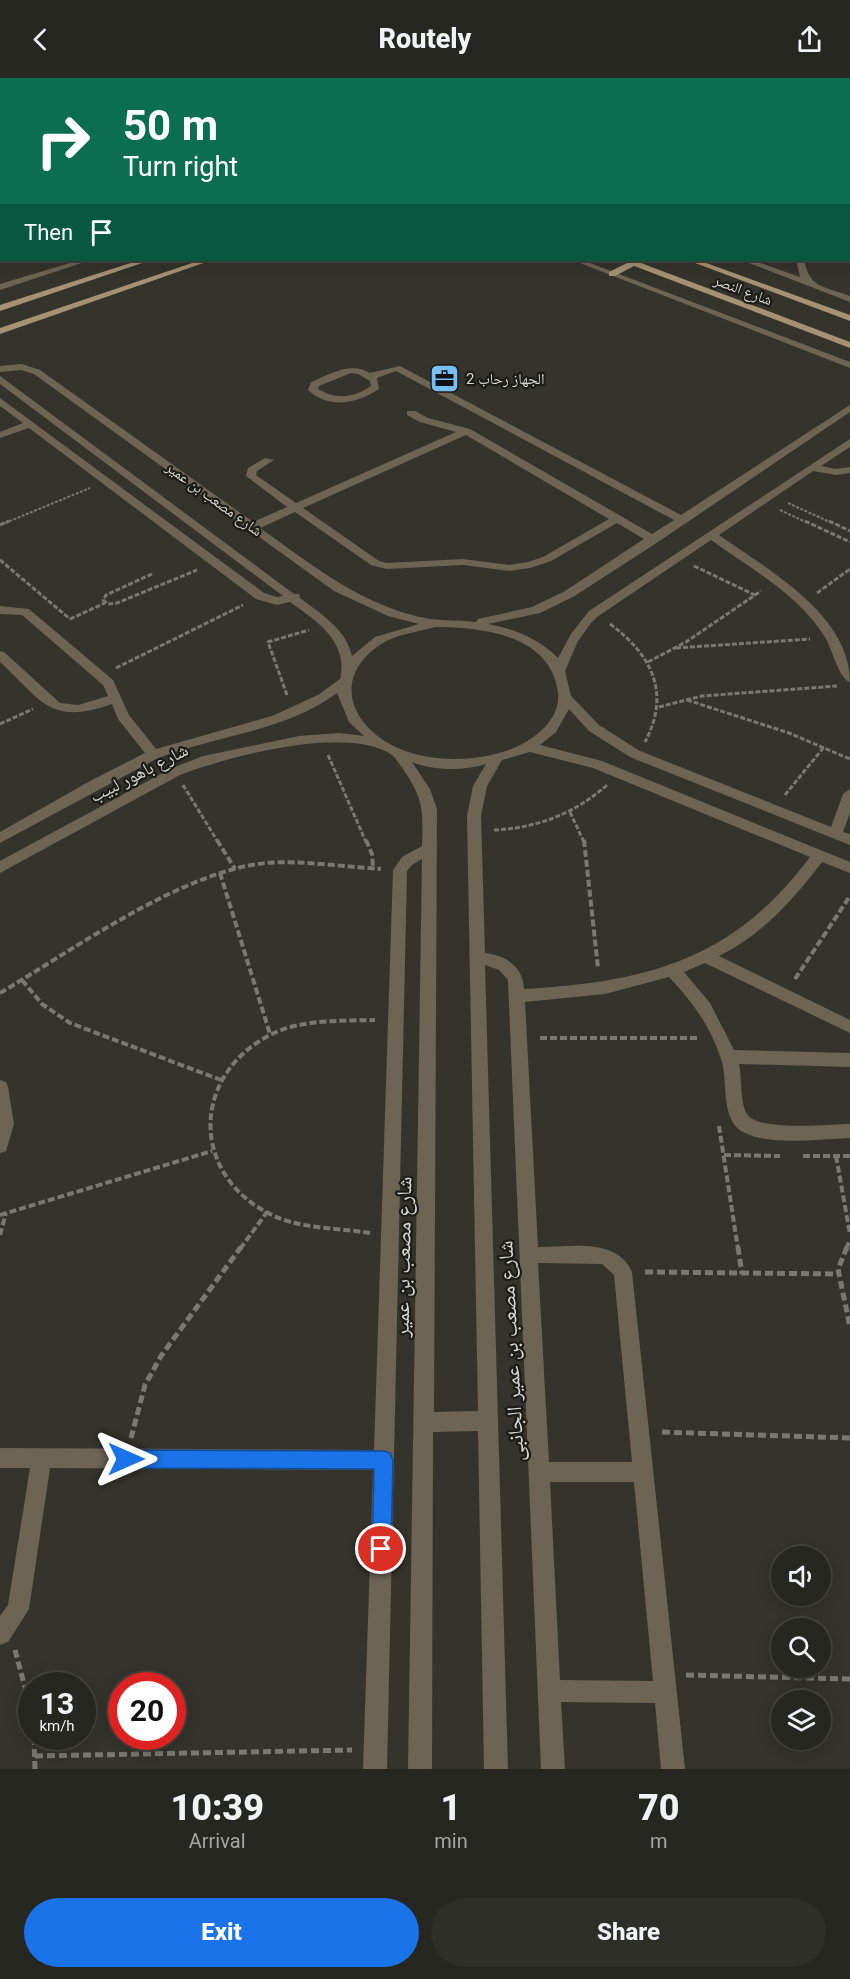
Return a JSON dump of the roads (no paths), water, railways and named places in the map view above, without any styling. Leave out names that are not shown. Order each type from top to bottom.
[{"type":"main road","points":[[0,308],[144,261]]},
{"type":"main road","points":[[0,331],[205,261]]},
{"type":"main road","points":[[612,274],[630,261]]},
{"type":"main road","name":"شارع النصر","points":[[630,261],[850,345]]},
{"type":"main road","name":"شارع النصر","points":[[693,261],[850,318]]},
{"type":"street","points":[[579,261],[850,365]]},
{"type":"street","points":[[748,261],[850,299]]},
{"type":"street","points":[[800,261],[802,274],[809,284]]},
{"type":"street","points":[[0,287],[70,262]]},
{"type":"street","name":"شارع مصعب بن عمير","points":[[0,369],[22,367],[37,372],[338,589],[392,613],[434,623]]},
{"type":"street","points":[[369,377],[397,368],[683,520]]},
{"type":"street","points":[[345,371],[360,371],[369,377],[377,383],[376,387],[342,401],[326,399],[312,387],[318,381],[345,371]]},
{"type":"street","name":"شارع مصعب بن عمير","points":[[0,379],[295,597],[330,626],[344,646],[346,676]]},
{"type":"street","points":[[0,401],[260,596],[277,601],[295,597]]},
{"type":"street","points":[[473,623],[526,640],[540,649],[559,672],[565,697],[563,708],[551,729],[529,747],[496,759],[457,764],[437,763],[399,754],[376,743],[363,733],[346,708],[346,676],[362,653],[382,639],[416,626],[434,623],[473,623],[516,616],[554,603],[646,562],[678,558],[712,535],[834,418],[850,408]]},
{"type":"street","points":[[411,413],[424,420],[466,431],[654,540]]},
{"type":"street","points":[[834,418],[850,425]]},
{"type":"street","points":[[0,435],[31,424]]},
{"type":"street","points":[[252,527],[466,431]]},
{"type":"street","points":[[559,672],[568,647],[583,624],[646,562],[654,540],[683,520],[757,493],[812,468],[850,442]]},
{"type":"street","points":[[269,460],[252,470],[251,476],[375,563],[400,568],[438,562],[463,562],[509,568],[530,565],[547,559],[617,519]]},
{"type":"street","points":[[812,468],[836,472],[850,470]]},
{"type":"street","points":[[712,535],[804,602],[832,638],[850,678]]},
{"type":"street","points":[[0,610],[25,612],[113,688],[123,716],[154,755]]},
{"type":"street","points":[[0,655],[50,700],[64,709],[75,710],[116,698]]},
{"type":"street","name":"شارع باهور لبيب","points":[[0,838],[154,755],[295,714],[322,699],[346,676]]},
{"type":"street","points":[[565,697],[594,728],[635,754],[850,840]]},
{"type":"street","name":"شارع باهور لبيب","points":[[0,868],[175,772],[208,759],[320,738],[339,737],[376,743]]},
{"type":"street","points":[[529,747],[574,757],[619,772],[850,868]]},
{"type":"street","name":"شارع مصعب بن عمير","points":[[399,754],[423,789],[430,809],[420,1769]]},
{"type":"street","points":[[496,759],[480,786],[475,801],[474,830],[486,1421],[496,1769]]},
{"type":"street","points":[[835,835],[850,794]]},
{"type":"street","points":[[375,1769],[394,1019],[400,870],[408,861],[429,849]]},
{"type":"street","points":[[517,996],[600,990],[673,970],[707,957],[737,940],[778,908],[804,879],[819,855]]},
{"type":"street","points":[[707,957],[850,1027]]},
{"type":"street","name":"شارع مصعب بن عمير الجانبى","points":[[477,959],[498,960],[510,968],[516,980],[553,1769]]},
{"type":"street","points":[[673,970],[708,1010],[722,1038],[735,1082],[735,1109],[742,1122],[752,1129],[765,1132],[850,1131]]},
{"type":"street","points":[[729,1057],[850,1060]]},
{"type":"street","points":[[0,1087],[6,1124],[0,1146]]},
{"type":"street","points":[[529,1255],[604,1256],[615,1262],[622,1272],[645,1472],[673,1769]]},
{"type":"street","points":[[424,1422],[486,1421]]},
{"type":"street","points":[[0,1458],[384,1460]]},
{"type":"street","points":[[4,1630],[18,1609],[42,1458]]},
{"type":"street","points":[[539,1472],[645,1472]]},
{"type":"street","points":[[549,1691],[665,1683]]},
{"type":"place","name":"الجهاز رحاب 2","points":[[445,379]]}]
